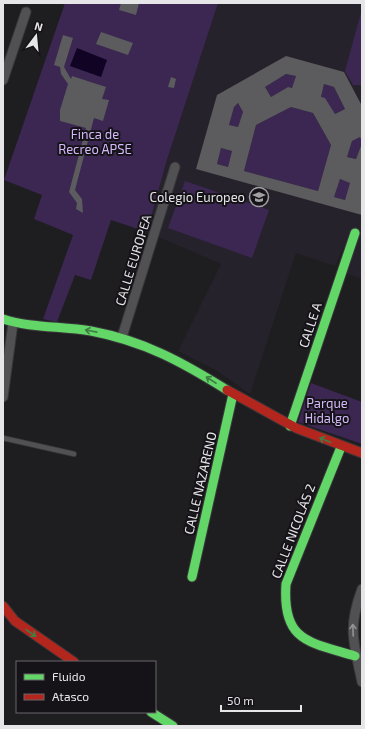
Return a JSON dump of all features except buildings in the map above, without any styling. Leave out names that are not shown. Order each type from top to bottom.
[{"type":"street","points":[[3,80],[26,12]]},
{"type":"street","name":"CALLE EUROPEA","points":[[122,337],[175,167]]},
{"type":"street","name":"CALLE A","points":[[290,426],[355,233]]},
{"type":"street","points":[[3,319],[13,323],[50,325],[122,337],[161,353],[207,377],[233,394],[290,426],[341,447],[362,453]]},
{"type":"street","points":[[3,397],[13,323]]},
{"type":"street","name":"CALLE NAZARENO","points":[[192,578],[233,394]]},
{"type":"street","name":"CALLE NICOLÁS 2","points":[[341,447],[286,584],[284,596],[289,624],[295,632],[304,638],[355,656]]},
{"type":"street","points":[[362,589],[352,624],[355,656],[362,682]]},
{"type":"street","points":[[3,606],[15,621],[73,661]]},
{"type":"street","points":[[153,713],[173,726]]},
{"type":"lane","points":[[3,438],[74,454]]},
{"type":"shaded area","name":"Colegio Europeo","points":[[218,3],[362,3],[353,85],[362,85],[362,279],[345,273],[344,246],[335,266],[296,253],[250,394],[216,370],[178,351],[221,264],[147,232],[166,163]]},
{"type":"shaded area","points":[[77,48],[107,60],[101,77],[70,66]]},
{"type":"green space","name":"Finca de Recreo APSE","points":[[65,3],[218,3],[166,163],[147,232],[111,220],[91,280],[75,275],[57,322],[43,319],[73,235],[34,219],[42,195],[4,180]]},
{"type":"green space","points":[[362,9],[362,85],[353,85],[345,71]]},
{"type":"green space","points":[[286,74],[296,76],[292,88],[288,87],[271,97],[265,87]]},
{"type":"green space","points":[[324,84],[334,87],[345,109],[335,114],[321,97]]},
{"type":"green space","points":[[238,103],[243,112],[238,127],[229,125],[234,107]]},
{"type":"green space","points":[[291,107],[313,113],[331,145],[318,191],[244,171],[256,125]]},
{"type":"green space","points":[[360,137],[362,142],[356,159],[347,157],[352,141]]},
{"type":"green space","points":[[221,148],[232,151],[228,167],[217,164]]},
{"type":"green space","points":[[340,179],[350,183],[345,200],[334,197]]},
{"type":"green space","points":[[185,181],[269,210],[252,258],[168,228]]},
{"type":"green space","name":"Parque Hidalgo","points":[[311,383],[362,402],[362,444],[298,422]]},
{"type":"traffic: fast","points":[[290,426],[355,233]]},
{"type":"traffic: fast","points":[[3,319],[24,324],[80,329],[128,340],[162,354],[194,370],[227,390]]},
{"type":"traffic: fast","points":[[192,577],[233,394]]},
{"type":"traffic: fast","points":[[341,447],[286,584],[286,603],[288,617],[294,628],[301,636],[324,647],[355,656]]},
{"type":"traffic: fast","points":[[153,713],[173,726]]},
{"type":"traffic: jam","points":[[227,390],[296,428],[362,453]]},
{"type":"traffic: jam","points":[[3,606],[15,621],[73,661]]},
{"type":"place","name":"Colegio Europeo","points":[[259,197]]}]
